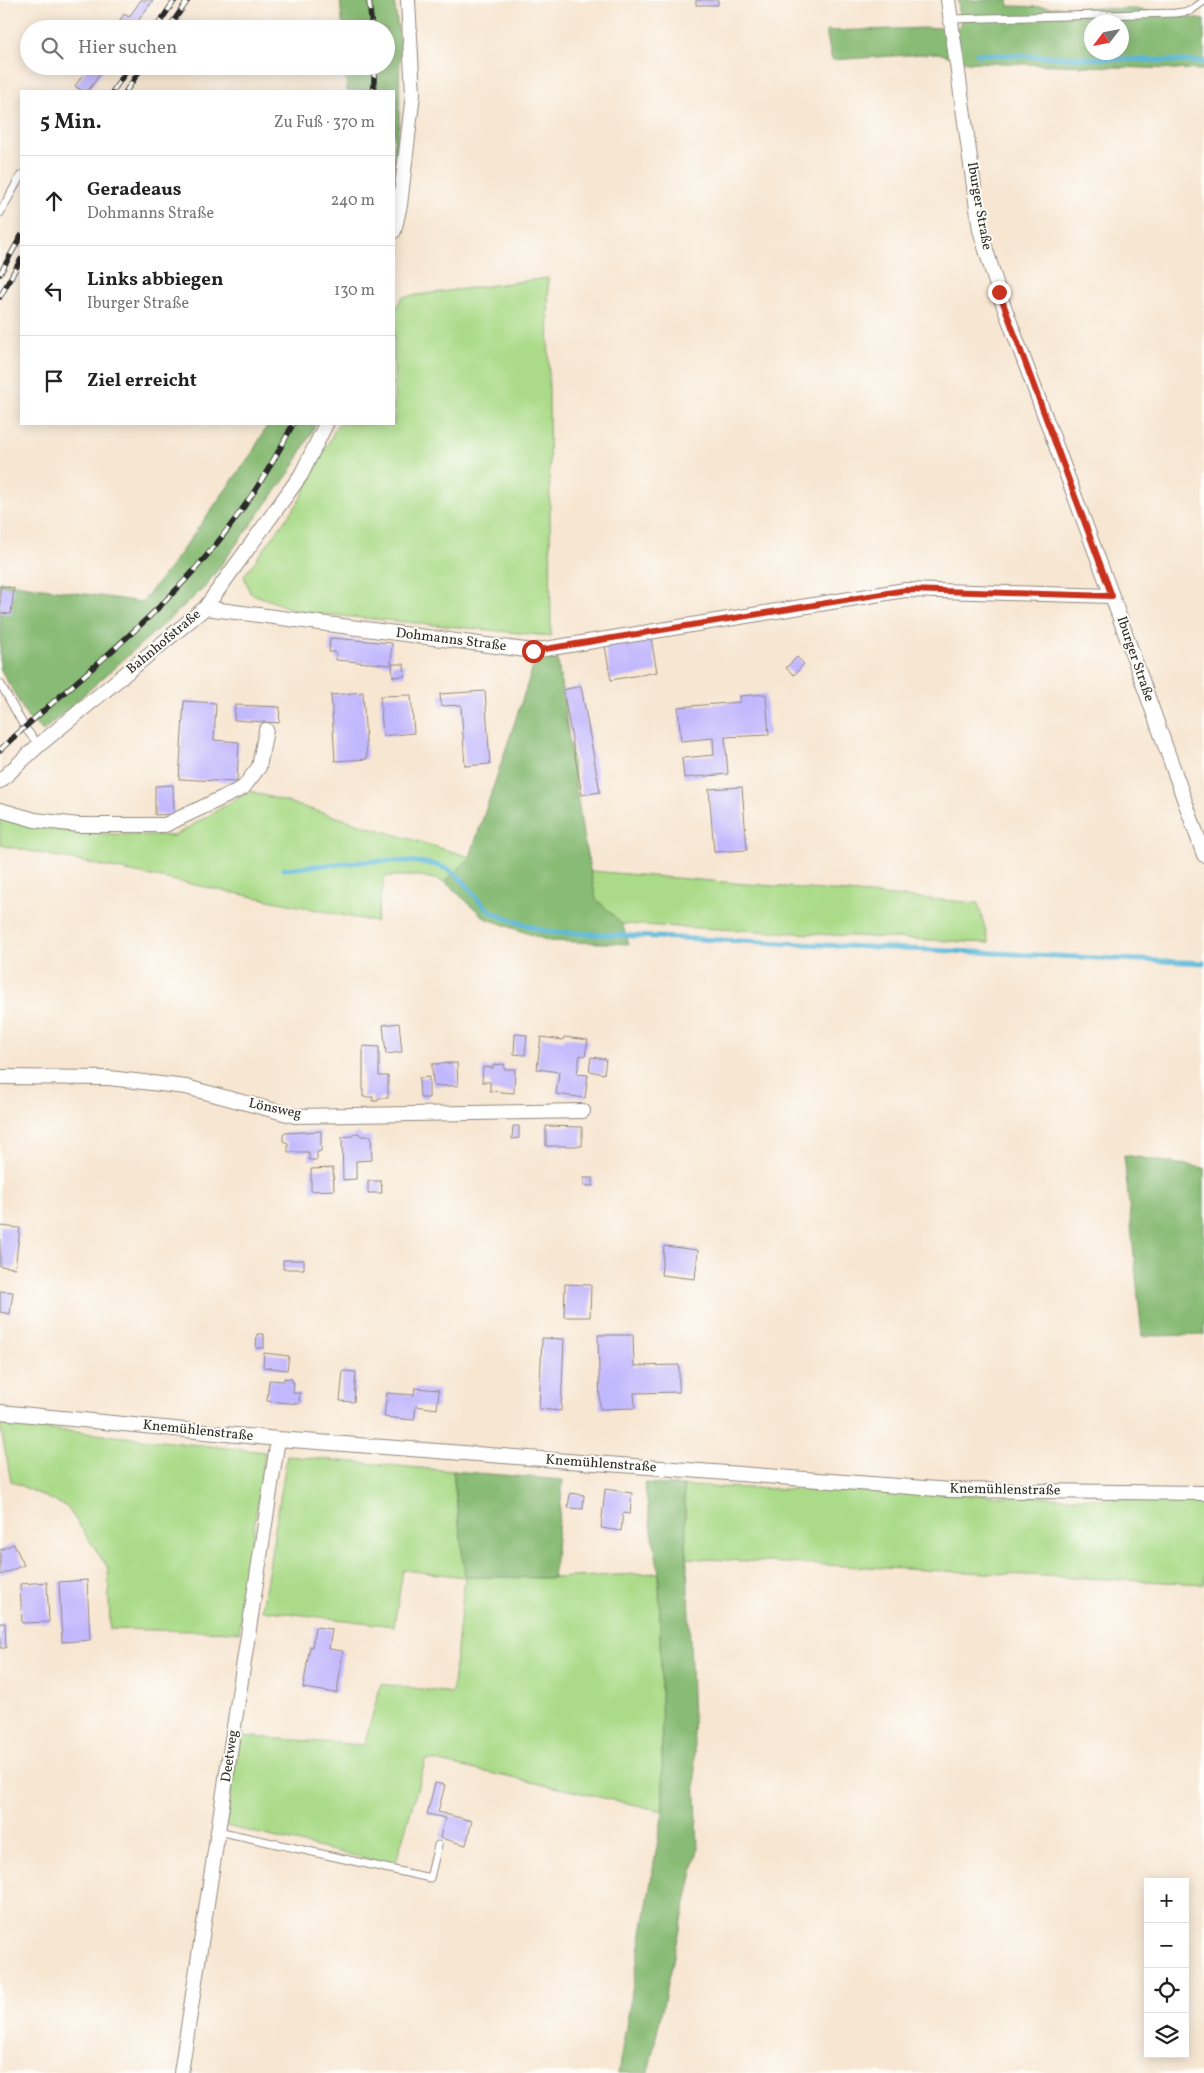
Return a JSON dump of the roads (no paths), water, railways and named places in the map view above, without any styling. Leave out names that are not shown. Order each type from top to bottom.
[{"type":"street","points":[[395,227],[400,205],[413,94],[408,0]]},
{"type":"street","name":"Iburger Straße","points":[[948,0],[980,230],[999,292],[1112,596],[1204,855]]},
{"type":"street","name":"Bahnhofstraße","points":[[0,781],[39,745],[205,608],[301,475],[326,425]]},
{"type":"street","name":"Dohmanns Straße","points":[[205,608],[533,651],[906,590],[1112,596]]},
{"type":"street","points":[[0,810],[35,820],[79,825],[165,825],[243,788],[259,767],[266,730]]},
{"type":"street","name":"Lönsweg","points":[[0,1077],[109,1078],[186,1087],[295,1116],[583,1111]]},
{"type":"street","name":"Knemühlenstraße","points":[[0,1412],[278,1440],[950,1490],[1204,1494]]},
{"type":"street","name":"Deetweg","points":[[181,2073],[278,1440]]},
{"type":"lane","points":[[950,19],[1176,13],[1190,11],[1204,0]]},
{"type":"lane","points":[[0,213],[20,177]]},
{"type":"lane","points":[[0,683],[25,728],[39,745]]},
{"type":"lane","points":[[218,1831],[430,1878],[438,1845]]},
{"type":"waterway","points":[[977,54],[1204,62]]},
{"type":"waterway","points":[[283,869],[389,861],[411,861],[430,864],[445,868],[458,876],[483,905],[493,913],[549,932],[1204,963]]},
{"type":"railway","points":[[161,20],[175,0]]},
{"type":"railway","points":[[174,20],[188,0]]},
{"type":"railway","points":[[369,0],[371,20]]},
{"type":"railway","points":[[114,90],[124,75]]},
{"type":"railway","points":[[127,90],[137,75]]},
{"type":"railway","points":[[374,75],[374,90]]},
{"type":"railway","points":[[0,274],[20,238]]},
{"type":"railway","points":[[0,297],[20,261]]},
{"type":"railway","points":[[0,750],[137,628],[196,568],[215,546],[249,499],[292,425]]}]
